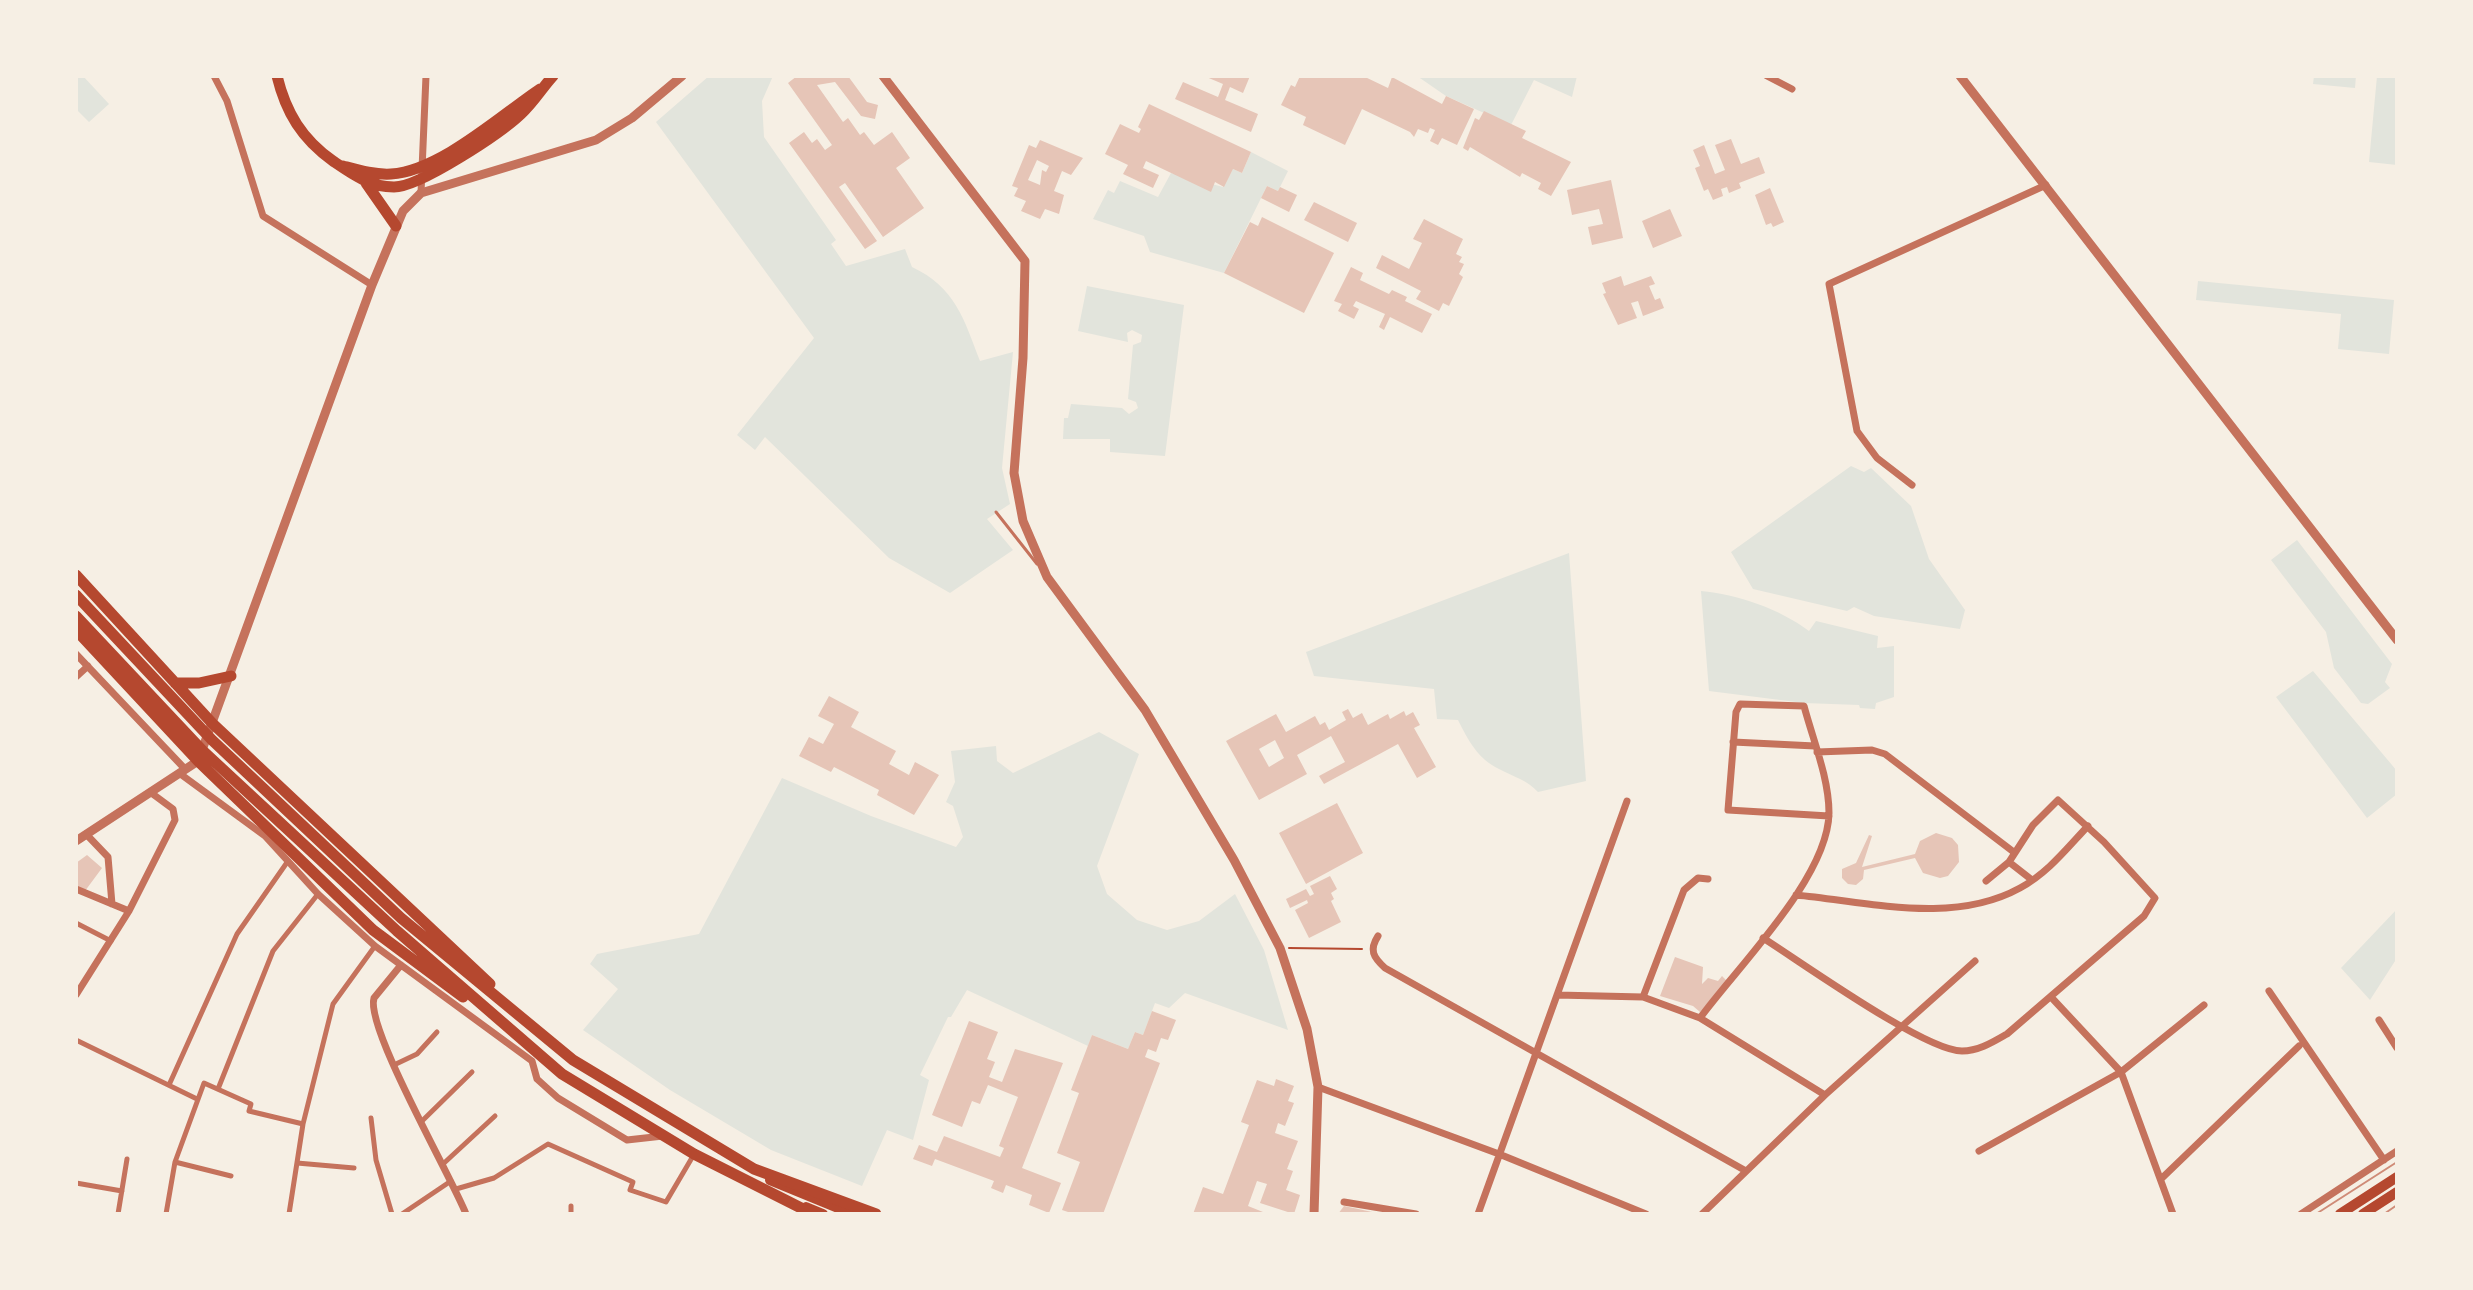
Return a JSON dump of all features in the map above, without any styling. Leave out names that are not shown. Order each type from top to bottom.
[{"type":"main road","points":[[277,76],[289,111],[304,137],[338,165],[363,180],[392,187],[410,186],[421,180],[517,117],[549,81]]},
{"type":"main road","points":[[338,165],[391,174],[421,166],[486,130],[549,81]]},
{"type":"main road","points":[[363,180],[396,226]]},
{"type":"main road","points":[[76,575],[212,723],[414,910],[545,1038]]},
{"type":"main road","points":[[76,595],[308,840],[534,1050]]},
{"type":"main road","points":[[76,616],[202,750],[545,1038],[592,1074],[754,1169],[790,1189],[853,1214]]},
{"type":"main road","points":[[76,630],[198,761],[373,930],[569,1079],[694,1154],[813,1214]]},
{"type":"main road","points":[[175,683],[199,683],[231,676]]},
{"type":"main road","points":[[198,761],[219,753],[241,750]]},
{"type":"main road","points":[[754,1169],[876,1214]]},
{"type":"main road","points":[[2340,1214],[2397,1177]]},
{"type":"main road","points":[[749,1184],[823,1214]]},
{"type":"main road","points":[[2363,1214],[2397,1192]]},
{"type":"street","points":[[214,76],[227,101],[263,216],[372,285]]},
{"type":"street","points":[[421,193],[426,76]]},
{"type":"street","points":[[76,841],[198,761],[372,285],[406,205],[421,193],[596,140],[632,118],[682,76]]},
{"type":"street","points":[[883,76],[1025,261],[1024,344],[1014,473],[1023,521],[1047,577],[1145,710],[1234,860],[1280,948],[1307,1029],[1318,1087],[1314,1214]]},
{"type":"street","points":[[1767,76],[1792,89]]},
{"type":"street","points":[[1960,76],[2397,640]]},
{"type":"street","points":[[1912,485],[1877,458],[1857,431],[1829,284],[2046,185]]},
{"type":"street","points":[[76,654],[182,771],[265,836],[318,894],[375,946],[532,1061],[537,1079],[558,1098],[627,1140],[663,1136]]},
{"type":"street","points":[[76,677],[88,666]]},
{"type":"street","points":[[1700,1018],[1796,895],[1823,841],[1829,816],[1804,706],[1748,701],[1740,704],[1736,712],[1728,810],[1829,816]]},
{"type":"street","points":[[1733,742],[1872,750],[1885,754],[2015,853]]},
{"type":"street","points":[[76,995],[129,911],[176,816],[173,809],[150,792]]},
{"type":"street","points":[[1478,1214],[1627,801]]},
{"type":"street","points":[[1763,938],[1901,1027],[1949,1049],[1977,1049],[2007,1034],[2154,905],[2152,891],[2061,801],[2054,801],[2009,862],[1986,881]]},
{"type":"street","points":[[1796,895],[1957,909],[2019,889],[2056,861],[2088,826]]},
{"type":"street","points":[[86,834],[108,857],[112,904]]},
{"type":"street","points":[[169,1085],[237,934],[289,860]]},
{"type":"street","points":[[2009,862],[2032,880]]},
{"type":"street","points":[[1643,997],[1684,890],[1698,878],[1708,879]]},
{"type":"street","points":[[76,889],[129,911]]},
{"type":"street","points":[[218,1089],[273,951],[318,894]]},
{"type":"street","points":[[76,923],[111,941]]},
{"type":"street","points":[[1378,936],[1372,949],[1376,960],[1398,976],[1537,1051],[1746,1171]]},
{"type":"street","points":[[289,1214],[303,1124],[333,1004],[375,946]]},
{"type":"street","points":[[1702,1214],[1825,1095],[1975,961]]},
{"type":"street","points":[[401,965],[372,1003],[421,1122],[466,1214]]},
{"type":"street","points":[[2269,991],[2384,1160]]},
{"type":"street","points":[[1557,995],[1643,997],[1700,1018],[1825,1095]]},
{"type":"street","points":[[2051,997],[2121,1072],[2173,1214]]},
{"type":"street","points":[[1979,1151],[2121,1072],[2204,1005]]},
{"type":"street","points":[[2379,1020],[2397,1048]]},
{"type":"street","points":[[396,1064],[417,1054],[437,1032]]},
{"type":"street","points":[[76,1040],[197,1099]]},
{"type":"street","points":[[2161,1179],[2299,1046]]},
{"type":"street","points":[[421,1122],[472,1072]]},
{"type":"street","points":[[166,1214],[175,1162],[204,1083],[251,1104],[249,1111],[303,1124]]},
{"type":"street","points":[[1318,1087],[1499,1154],[1646,1214]]},
{"type":"street","points":[[443,1164],[495,1116]]},
{"type":"street","points":[[371,1118],[376,1160],[392,1214]]},
{"type":"street","points":[[456,1189],[494,1178],[548,1144],[633,1182],[630,1190],[666,1202],[694,1154]]},
{"type":"street","points":[[2301,1214],[2397,1151]]},
{"type":"street","points":[[118,1214],[127,1159]]},
{"type":"street","points":[[175,1162],[231,1176]]},
{"type":"street","points":[[297,1163],[354,1168]]},
{"type":"street","points":[[402,1214],[452,1180]]},
{"type":"street","points":[[76,1183],[122,1191]]},
{"type":"street","points":[[1344,1202],[1416,1214]]},
{"type":"street","points":[[571,1206],[571,1214]]},
{"type":"lane","points":[[996,512],[1047,577]]},
{"type":"path","points":[[1280,948],[1372,949]]},
{"type":"shaded area","points":[[76,76],[83,76],[109,104],[89,122],[76,109]]},
{"type":"shaded area","points":[[709,76],[773,76],[762,101],[764,137],[836,240],[831,244],[846,266],[905,249],[912,267],[939,284],[948,294],[969,331],[980,361],[1013,352],[1002,468],[1010,504],[987,519],[1013,550],[950,593],[889,558],[765,437],[755,450],[737,435],[814,338],[656,122]]},
{"type":"shaded area","points":[[1417,76],[1577,76],[1572,97],[1534,80],[1511,125],[1446,96]]},
{"type":"shaded area","points":[[2314,76],[2356,76],[2355,88],[2313,84]]},
{"type":"shaded area","points":[[2377,76],[2397,76],[2397,165],[2369,162]]},
{"type":"shaded area","points":[[1251,152],[1288,171],[1278,191],[1267,186],[1224,273],[1150,252],[1144,236],[1093,219],[1108,190],[1114,193],[1120,181],[1158,197],[1171,173],[1223,187],[1233,169],[1242,173]]},
{"type":"shaded area","points":[[2198,281],[2394,300],[2389,354],[2338,349],[2341,314],[2196,300]]},
{"type":"shaded area","points":[[1087,286],[1184,305],[1165,456],[1110,452],[1110,439],[1063,439],[1064,418],[1068,418],[1071,404],[1122,408],[1129,414],[1138,408],[1136,402],[1128,399],[1133,345],[1141,342],[1142,335],[1132,330],[1127,333],[1128,342],[1078,331]]},
{"type":"shaded area","points":[[1851,466],[1864,472],[1871,468],[1911,506],[1929,559],[1965,610],[1960,629],[1874,616],[1854,607],[1847,611],[1753,589],[1731,552]]},
{"type":"shaded area","points":[[2297,540],[2392,664],[2385,682],[2390,688],[2368,704],[2361,703],[2334,668],[2326,632],[2271,560]]},
{"type":"shaded area","points":[[1569,553],[1586,781],[1538,792],[1492,765],[1474,748],[1458,720],[1437,719],[1434,689],[1314,676],[1306,652]]},
{"type":"shaded area","points":[[1701,591],[1758,604],[1809,631],[1816,621],[1878,636],[1877,648],[1894,646],[1894,697],[1876,703],[1875,709],[1709,691]]},
{"type":"shaded area","points":[[2313,671],[2397,771],[2397,794],[2367,818],[2276,697]]},
{"type":"shaded area","points":[[1099,732],[1139,754],[1097,866],[1107,894],[1137,920],[1167,930],[1199,921],[1235,894],[1264,950],[1288,1030],[1185,993],[1169,1008],[1155,1003],[1143,1035],[1135,1032],[1128,1049],[1092,1035],[1088,1046],[967,990],[951,1017],[948,1017],[920,1075],[929,1080],[913,1140],[887,1130],[862,1186],[771,1150],[670,1090],[583,1030],[618,989],[590,964],[597,954],[699,934],[782,778],[871,816],[956,847],[963,837],[953,806],[946,802],[955,782],[951,751],[996,746],[997,761],[1013,773]]},
{"type":"shaded area","points":[[2397,909],[2397,958],[2370,1000],[2341,968]]},
{"type":"building","points":[[797,76],[848,76],[867,102],[878,105],[875,119],[861,116],[835,82],[817,85],[843,122],[848,118],[860,135],[864,132],[874,145],[892,132],[910,158],[896,168],[924,208],[883,237],[845,183],[839,187],[877,241],[865,249],[789,143],[804,132],[812,143],[817,139],[825,150],[832,145],[788,83]]},
{"type":"building","points":[[1204,76],[1250,76],[1243,93],[1230,87],[1225,100],[1258,114],[1251,132],[1175,99],[1183,82],[1218,97],[1223,84]]},
{"type":"building","points":[[1300,76],[1363,76],[1388,88],[1392,77],[1442,104],[1446,96],[1474,109],[1457,145],[1442,138],[1438,145],[1430,141],[1435,130],[1430,128],[1428,133],[1418,129],[1414,137],[1410,132],[1362,109],[1345,145],[1303,125],[1306,117],[1281,105],[1291,85],[1295,87]]},
{"type":"building","points":[[1149,104],[1251,152],[1242,173],[1233,169],[1224,187],[1215,182],[1211,192],[1146,161],[1143,168],[1159,175],[1153,188],[1123,174],[1128,165],[1105,154],[1120,124],[1139,133],[1141,129],[1138,127]]},
{"type":"building","points":[[1484,111],[1526,131],[1522,138],[1571,162],[1551,196],[1538,189],[1541,183],[1522,173],[1520,177],[1470,147],[1468,151],[1463,148],[1475,118],[1479,120]]},
{"type":"building","points":[[1731,139],[1741,164],[1759,157],[1765,173],[1739,183],[1741,188],[1729,193],[1727,187],[1721,189],[1723,196],[1713,200],[1708,189],[1704,191],[1695,168],[1700,166],[1693,150],[1704,145],[1715,174],[1725,170],[1715,145]]},
{"type":"building","points":[[1040,140],[1083,158],[1071,175],[1062,171],[1054,191],[1064,195],[1059,214],[1045,209],[1040,219],[1021,211],[1026,201],[1014,196],[1018,188],[1012,186],[1029,145],[1036,148]],"holes":[[[1037,160],[1049,166],[1046,172],[1042,170],[1040,185],[1028,180]]]},
{"type":"building","points":[[1611,180],[1623,238],[1592,245],[1588,227],[1603,224],[1599,209],[1572,215],[1567,190]]},
{"type":"building","points":[[1267,186],[1278,191],[1280,187],[1297,195],[1289,212],[1261,198]]},
{"type":"building","points":[[1770,188],[1784,222],[1773,227],[1771,223],[1766,225],[1755,195]]},
{"type":"building","points":[[1314,202],[1357,223],[1348,242],[1304,220]]},
{"type":"building","points":[[1670,209],[1682,236],[1653,248],[1642,221]]},
{"type":"building","points":[[1262,217],[1334,253],[1304,313],[1224,273],[1250,222],[1258,226]]},
{"type":"building","points":[[1424,219],[1463,239],[1456,254],[1462,257],[1459,262],[1464,264],[1459,274],[1463,277],[1449,306],[1443,303],[1439,311],[1416,299],[1421,291],[1376,268],[1382,255],[1409,269],[1422,243],[1413,239]]},
{"type":"building","points":[[1351,267],[1363,273],[1360,280],[1389,294],[1392,290],[1407,297],[1405,301],[1432,314],[1422,333],[1390,317],[1384,330],[1379,327],[1385,314],[1356,301],[1353,306],[1359,309],[1354,319],[1338,311],[1342,304],[1334,301]]},
{"type":"building","points":[[1621,276],[1624,286],[1651,276],[1655,284],[1649,286],[1655,300],[1660,298],[1664,308],[1643,316],[1638,301],[1631,303],[1637,318],[1618,325],[1603,294],[1606,293],[1602,283]]},
{"type":"building","points":[[829,696],[859,712],[851,727],[896,751],[889,764],[909,775],[915,762],[939,775],[914,815],[877,795],[879,790],[834,767],[831,772],[799,756],[809,737],[823,744],[834,724],[818,716]]},
{"type":"building","points":[[1348,709],[1353,718],[1362,713],[1368,725],[1388,714],[1390,719],[1404,711],[1406,716],[1413,712],[1420,725],[1414,728],[1436,767],[1417,778],[1398,744],[1324,784],[1319,776],[1345,762],[1331,736],[1297,755],[1307,774],[1259,800],[1226,741],[1276,714],[1286,732],[1315,716],[1320,725],[1325,722],[1329,730],[1346,720],[1342,712]],"holes":[[[1275,740],[1284,758],[1269,767],[1259,749]]]},
{"type":"building","points":[[1337,803],[1363,853],[1306,884],[1279,833]]},
{"type":"building","points":[[1936,833],[1952,838],[1958,845],[1959,862],[1948,876],[1940,878],[1923,873],[1915,858],[1864,870],[1863,879],[1856,885],[1848,884],[1842,878],[1842,869],[1856,863],[1869,835],[1872,836],[1862,867],[1915,854],[1920,841]]},
{"type":"building","points":[[87,855],[102,868],[85,891],[76,888],[76,863]]},
{"type":"building","points":[[1330,876],[1337,889],[1331,893],[1334,899],[1331,901],[1341,922],[1309,938],[1295,910],[1308,903],[1307,900],[1290,908],[1286,899],[1306,889],[1310,896],[1314,894],[1310,886]]},
{"type":"building","points":[[1675,957],[1703,967],[1702,984],[1708,978],[1718,981],[1722,976],[1727,981],[1700,1012],[1693,1006],[1660,996]]},
{"type":"building","points":[[1152,1011],[1176,1020],[1168,1040],[1161,1038],[1156,1052],[1148,1049],[1145,1057],[1160,1063],[1103,1214],[1074,1214],[1062,1210],[1080,1162],[1057,1153],[1079,1093],[1071,1090],[1092,1035],[1128,1049],[1135,1032],[1143,1035]]},
{"type":"building","points":[[969,1021],[998,1032],[987,1059],[995,1062],[989,1077],[1002,1082],[1015,1049],[1063,1063],[1022,1168],[1061,1183],[1049,1213],[1029,1205],[1032,1195],[1006,1185],[1003,1193],[991,1188],[994,1181],[935,1159],[932,1166],[913,1159],[919,1145],[937,1152],[944,1136],[1000,1157],[1004,1148],[999,1146],[1018,1097],[988,1085],[980,1104],[972,1101],[962,1127],[932,1115]]},
{"type":"building","points":[[1276,1079],[1294,1086],[1288,1101],[1294,1103],[1285,1126],[1278,1123],[1275,1133],[1298,1141],[1287,1169],[1293,1171],[1286,1190],[1300,1195],[1294,1214],[1260,1203],[1267,1184],[1257,1181],[1248,1206],[1268,1214],[1193,1214],[1203,1187],[1223,1194],[1249,1125],[1241,1122],[1257,1080],[1274,1086]]},
{"type":"building","points":[[1344,1206],[1377,1213],[1377,1214],[1338,1214]]},
{"type":"tram line","points":[[2316,1214],[2397,1162]]},
{"type":"tram line","points":[[2384,1214],[2397,1205]]}]
